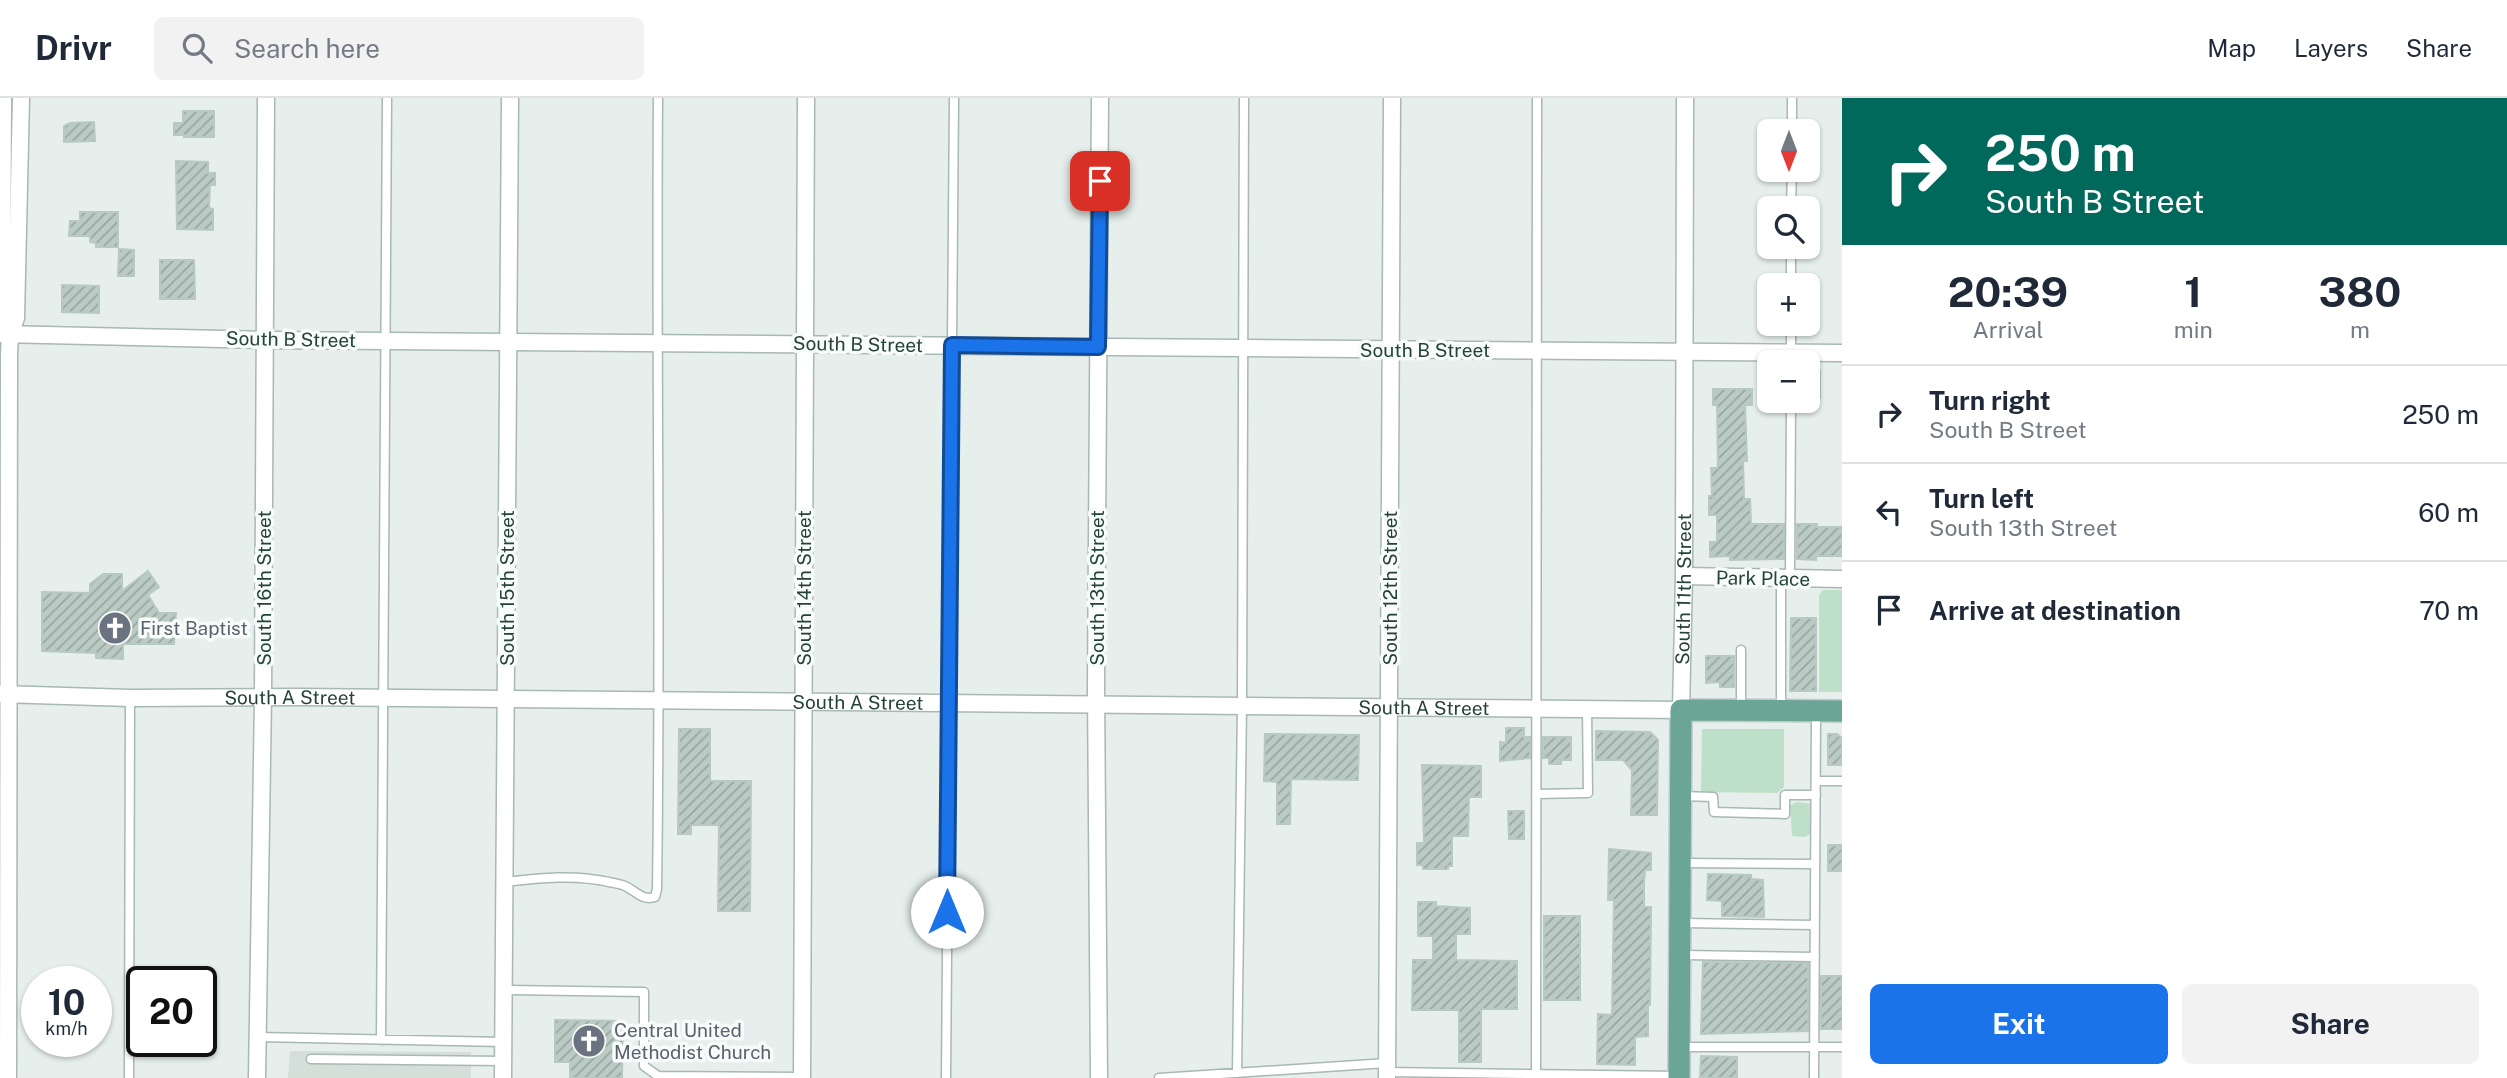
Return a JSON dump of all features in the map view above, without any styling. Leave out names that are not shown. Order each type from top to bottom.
[{"type":"main road","name":"South A Street","points":[[1681,710],[1842,711]]},
{"type":"main road","name":"South 11th Street","points":[[1679,1077],[1681,710]]},
{"type":"street","points":[[3,98],[2,319],[5,334],[8,1078]]},
{"type":"street","points":[[5,334],[16,318],[21,98]]},
{"type":"street","name":"South 16th Street","points":[[257,1078],[263,696],[266,98]]},
{"type":"street","name":"South 15th Street","points":[[503,1078],[510,98]]},
{"type":"street","name":"South 14th Street","points":[[802,1077],[806,98]]},
{"type":"street","name":"South 13th Street","points":[[1099,1078],[1096,703],[1100,98]]},
{"type":"street","name":"South 12th Street","points":[[1387,1071],[1392,98]]},
{"type":"street","name":"South 11th Street","points":[[1681,710],[1684,576],[1685,98]]},
{"type":"street","name":"South B Street","points":[[5,334],[265,340],[1683,351],[1757,356]]},
{"type":"street","name":"South B Street","points":[[1820,355],[1842,353]]},
{"type":"street","name":"Park Place","points":[[1684,576],[1842,579]]},
{"type":"street","name":"South A Street","points":[[5,694],[130,698],[263,696],[1681,710]]},
{"type":"lane","points":[[381,1040],[387,98]]},
{"type":"lane","points":[[505,882],[587,877],[624,885],[650,899],[654,897],[657,889],[658,98]]},
{"type":"lane","points":[[946,1078],[954,98]]},
{"type":"lane","points":[[1237,1073],[1242,706],[1244,98]]},
{"type":"lane","points":[[1536,98],[1536,1074]]},
{"type":"lane","points":[[1792,98],[1792,119]]},
{"type":"lane","points":[[1781,710],[1791,413]]},
{"type":"lane","points":[[1741,650],[1741,710]]},
{"type":"lane","points":[[129,1078],[130,698]]},
{"type":"lane","points":[[1536,794],[1588,793],[1587,709]]},
{"type":"lane","points":[[1814,1078],[1816,711]]},
{"type":"lane","points":[[1816,781],[1842,781]]},
{"type":"lane","points":[[1681,796],[1713,797],[1714,812],[1785,814],[1785,794],[1816,795]]},
{"type":"lane","points":[[1680,863],[1815,864]]},
{"type":"lane","points":[[1680,923],[1815,925]]},
{"type":"lane","points":[[1680,955],[1815,957]]},
{"type":"lane","points":[[504,990],[644,992],[645,1066],[658,1076],[802,1077]]},
{"type":"lane","points":[[258,1037],[503,1042]]},
{"type":"lane","points":[[1678,1047],[1842,1047]]},
{"type":"lane","points":[[311,1059],[503,1061]]},
{"type":"lane","points":[[1159,1078],[1237,1073],[1387,1071],[1442,1075],[1679,1077]]},
{"type":"shaded area","points":[[290,1051],[471,1052],[471,1078],[288,1078]]},
{"type":"green space","points":[[1823,590],[1842,590],[1842,692],[1819,692],[1819,595]]},
{"type":"green space","points":[[1702,729],[1784,729],[1784,787],[1777,793],[1701,792]]},
{"type":"green space","points":[[1796,802],[1814,804],[1812,833],[1805,837],[1792,836],[1790,806]]},
{"type":"building","points":[[183,111],[214,111],[214,137],[174,135],[174,123],[183,123]]},
{"type":"building","points":[[94,122],[95,141],[64,142],[64,126],[70,123]]},
{"type":"building","points":[[176,161],[208,162],[208,173],[215,173],[215,185],[210,185],[209,208],[213,209],[213,230],[177,229]]},
{"type":"building","points":[[80,212],[118,212],[118,247],[96,247],[96,243],[90,242],[90,236],[69,236],[70,221],[80,221]]},
{"type":"building","points":[[119,249],[134,250],[134,276],[118,276]]},
{"type":"building","points":[[160,260],[194,260],[195,299],[160,299]]},
{"type":"building","points":[[62,285],[99,286],[99,313],[62,312]]},
{"type":"building","points":[[1713,389],[1752,389],[1752,405],[1745,405],[1747,461],[1743,461],[1744,499],[1750,499],[1751,524],[1784,524],[1784,559],[1730,560],[1730,556],[1710,557],[1710,542],[1717,542],[1717,515],[1709,515],[1709,496],[1712,496],[1711,468],[1718,468],[1717,405],[1713,405]]},
{"type":"building","points":[[1797,524],[1842,527],[1842,556],[1816,556],[1816,560],[1797,559]]},
{"type":"building","points":[[148,571],[159,587],[148,595],[159,613],[176,613],[174,644],[123,644],[123,659],[96,658],[96,653],[42,651],[42,592],[90,593],[90,584],[103,574],[122,574],[122,591]]},
{"type":"building","points":[[1791,618],[1816,618],[1816,691],[1790,691]]},
{"type":"building","points":[[1706,656],[1734,656],[1734,687],[1720,687],[1720,682],[1706,683]]},
{"type":"building","points":[[1506,728],[1524,728],[1524,737],[1530,737],[1530,758],[1500,761],[1500,742],[1506,743]]},
{"type":"building","points":[[679,729],[710,729],[710,781],[751,781],[750,911],[718,911],[719,825],[691,825],[691,834],[678,834]]},
{"type":"building","points":[[1596,731],[1650,732],[1658,740],[1657,815],[1631,815],[1632,770],[1623,760],[1596,760]]},
{"type":"building","points":[[1265,734],[1359,735],[1358,780],[1291,779],[1290,824],[1277,824],[1277,782],[1264,781]]},
{"type":"building","points":[[1828,734],[1837,734],[1842,738],[1842,765],[1828,765]]},
{"type":"building","points":[[1543,737],[1571,737],[1571,760],[1561,760],[1561,764],[1549,764],[1549,758],[1543,758]]},
{"type":"building","points":[[1422,765],[1481,766],[1481,797],[1469,797],[1468,836],[1452,836],[1452,866],[1448,866],[1448,869],[1423,869],[1423,865],[1417,865],[1417,843],[1424,843]]},
{"type":"building","points":[[1508,811],[1524,811],[1524,839],[1509,839]]},
{"type":"building","points":[[1828,845],[1842,845],[1842,871],[1828,871]]},
{"type":"building","points":[[1609,849],[1651,853],[1651,870],[1645,870],[1644,883],[1644,907],[1651,907],[1648,1036],[1635,1037],[1635,1065],[1597,1064],[1598,1014],[1612,1015],[1614,900],[1608,900]]},
{"type":"building","points":[[1708,874],[1751,875],[1751,879],[1763,880],[1764,917],[1722,916],[1722,901],[1707,900]]},
{"type":"building","points":[[1418,902],[1470,908],[1470,934],[1456,934],[1456,960],[1517,961],[1517,1009],[1481,1009],[1481,1062],[1459,1062],[1459,1010],[1412,1010],[1413,960],[1433,960],[1433,936],[1418,936]]},
{"type":"building","points":[[1544,916],[1580,916],[1580,1000],[1544,1000]]},
{"type":"building","points":[[1703,962],[1808,963],[1808,1031],[1701,1034]]},
{"type":"building","points":[[1821,976],[1842,976],[1842,1029],[1821,1029]]},
{"type":"building","name":"Central United Methodist Church","points":[[555,1020],[623,1021],[622,1078],[570,1078],[570,1062],[555,1062]]},
{"type":"building","points":[[1701,1056],[1737,1057],[1737,1078],[1700,1078]]},
{"type":"place","name":"First Baptist","points":[[115,628]]},
{"type":"place","name":"Central United Methodist Church","points":[[589,1041]]},
{"type":"route","points":[[947,912],[952,345],[1098,347],[1100,181]]}]
